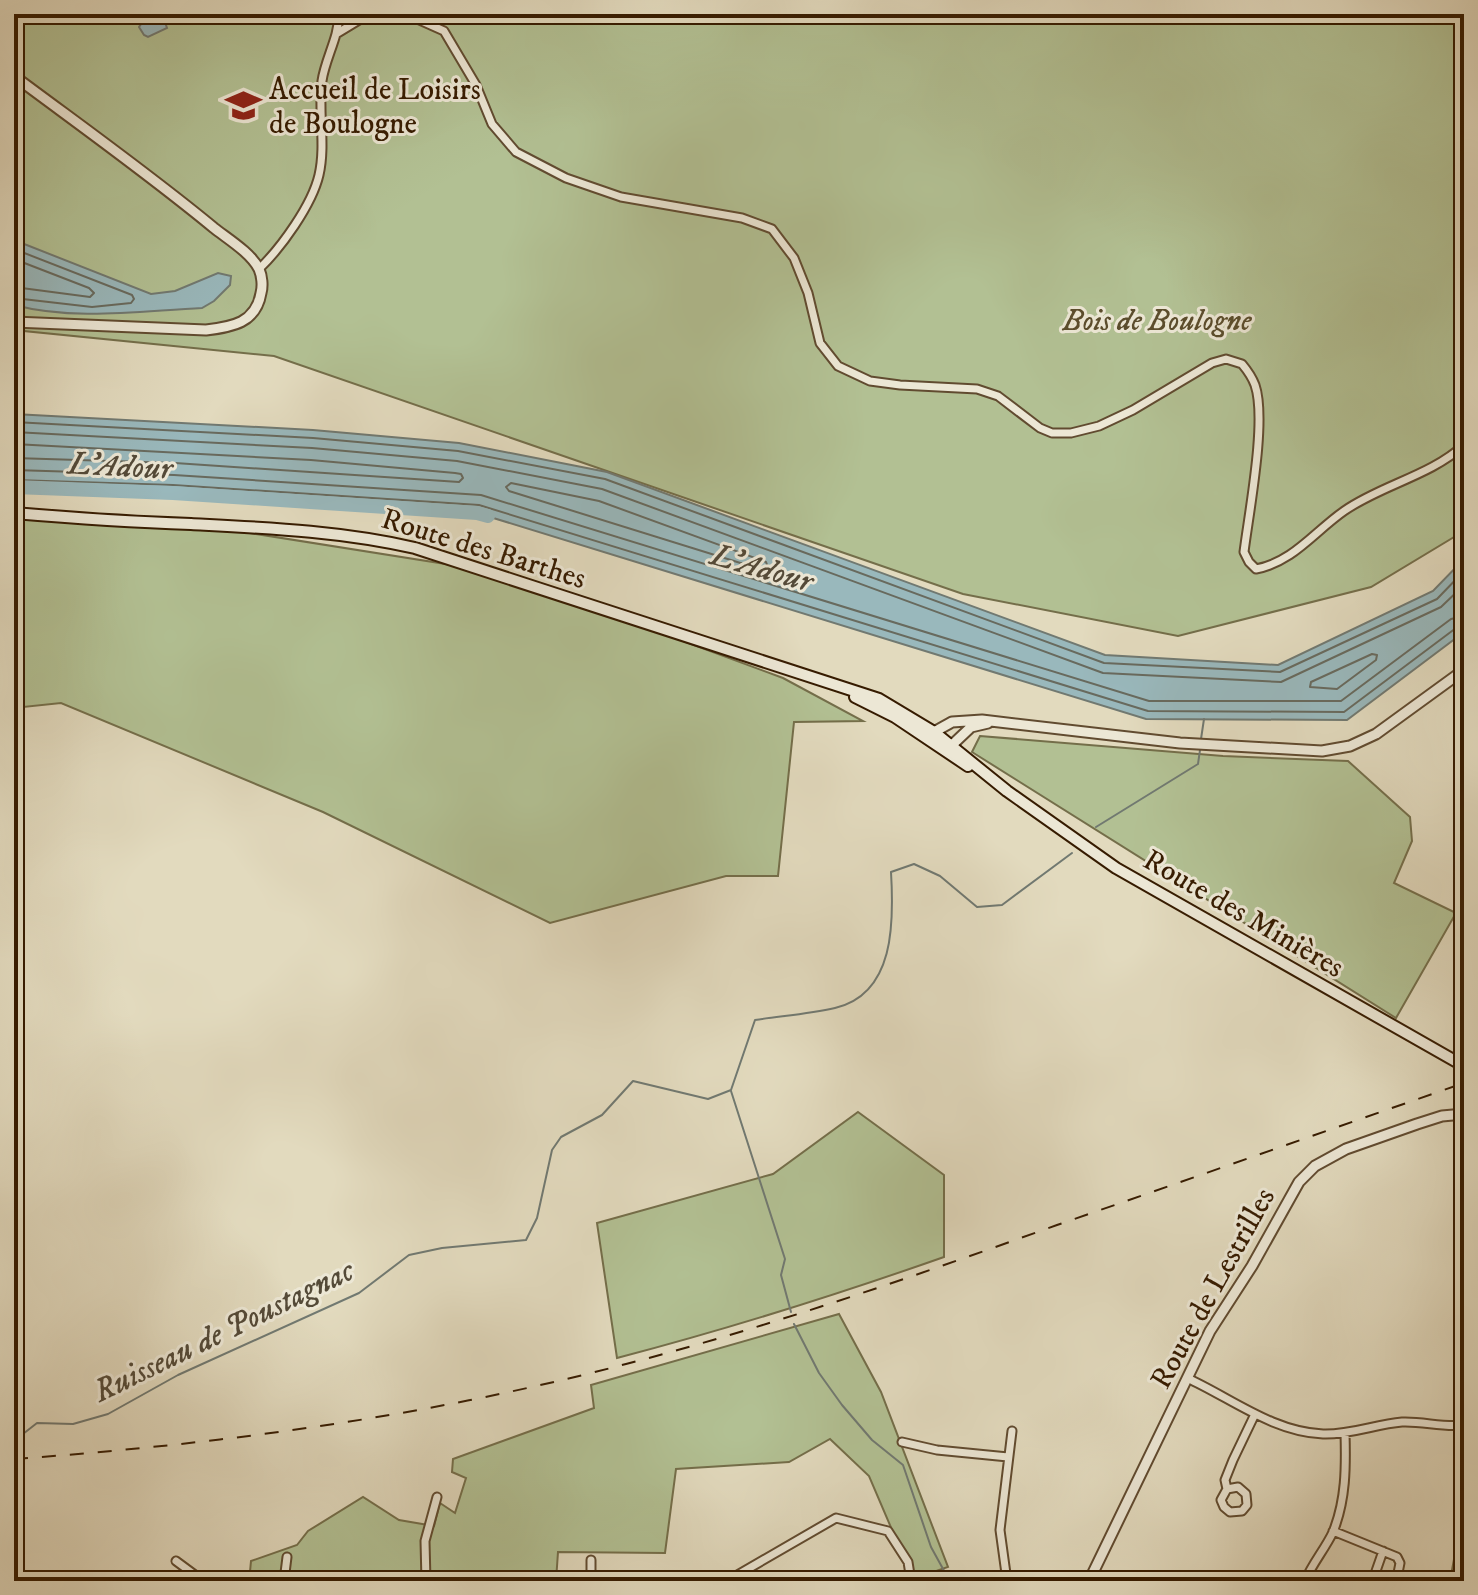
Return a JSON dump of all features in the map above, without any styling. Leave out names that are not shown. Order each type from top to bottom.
[{"type":"main road","name":"Route des Barthes","points":[[14,513],[96,520],[302,529],[383,540],[879,699],[933,736]]},
{"type":"main road","name":"Route des Barthes","points":[[833,684],[933,736]]},
{"type":"main road","name":"Route des Minières","points":[[933,736],[952,745],[1007,791]]},
{"type":"main road","name":"Route des Minières","points":[[933,736],[1116,868],[1464,1066]]},
{"type":"street","points":[[259,269],[274,255],[318,179],[322,80],[340,14]]},
{"type":"street","points":[[336,34],[359,16],[369,14]]},
{"type":"street","points":[[406,14],[444,31],[476,85],[492,124],[516,152],[566,178],[621,197],[742,218],[772,229],[794,258],[808,293],[820,343],[838,366],[870,381],[977,389],[998,396],[1040,428],[1052,433],[1071,433],[1099,426],[1133,410],[1212,363],[1226,359],[1242,364],[1256,387],[1258,411],[1258,441],[1244,552],[1256,569],[1292,554],[1344,511],[1441,462],[1464,445]]},
{"type":"street","points":[[14,76],[182,201],[247,255],[259,269],[263,287],[260,303],[249,319],[232,327],[206,330],[14,322]]},
{"type":"street","points":[[933,736],[952,722],[982,720],[1180,743],[1322,751],[1350,746],[1386,728],[1464,670]]},
{"type":"street","points":[[952,745],[971,727],[991,722]]},
{"type":"street","name":"Route de Lestrilles","points":[[1089,1581],[1210,1331],[1306,1174],[1327,1158],[1346,1149],[1442,1116],[1464,1114]]},
{"type":"street","points":[[1187,1378],[1255,1414],[1306,1432],[1345,1433],[1392,1423],[1464,1425]]},
{"type":"street","points":[[1227,1489],[1225,1480],[1255,1414]]},
{"type":"street","points":[[1007,1581],[1000,1530],[1012,1431]]},
{"type":"street","points":[[1305,1581],[1333,1531],[1344,1489],[1345,1433]]},
{"type":"street","points":[[902,1442],[937,1450],[1008,1457]]},
{"type":"street","points":[[426,1581],[425,1541],[437,1497]]},
{"type":"street","points":[[727,1581],[836,1518],[888,1531],[908,1562],[911,1581]]},
{"type":"street","points":[[1333,1531],[1397,1557],[1400,1563],[1397,1578],[1391,1581]]},
{"type":"street","points":[[1382,1581],[1376,1571],[1383,1551]]},
{"type":"street","points":[[284,1581],[287,1557]]},
{"type":"street","points":[[591,1560],[591,1581]]},
{"type":"street","points":[[176,1561],[203,1581]]},
{"type":"green space","name":"Bois de Boulogne","points":[[14,14],[1464,14],[1464,531],[1371,587],[1178,636],[963,594],[274,356],[14,330]]},
{"type":"green space","points":[[14,515],[187,523],[496,572],[783,678],[863,721],[794,722],[778,876],[726,876],[550,923],[323,812],[61,703],[14,708]]},
{"type":"green space","points":[[980,736],[1223,756],[1348,761],[1410,817],[1412,841],[1394,883],[1456,913],[1396,1018],[972,752]]},
{"type":"green space","points":[[858,1112],[944,1175],[944,1257],[782,1311],[617,1358],[597,1223],[773,1174]]},
{"type":"green space","points":[[839,1314],[881,1392],[948,1567],[913,1579],[869,1476],[830,1439],[789,1462],[676,1469],[665,1553],[558,1552],[556,1581],[278,1581],[277,1571],[250,1572],[251,1561],[297,1545],[308,1531],[363,1497],[399,1520],[434,1526],[440,1503],[455,1513],[466,1478],[452,1472],[453,1459],[594,1408],[591,1385]]},
{"type":"green space","points":[[1464,1539],[1464,1581],[1450,1581],[1457,1543]]},
{"type":"water","points":[[149,19],[165,22],[167,28],[148,37],[144,35],[139,27]]},
{"type":"water","points":[[14,240],[151,294],[175,291],[218,273],[231,276],[230,285],[202,308],[107,314],[37,310],[14,305]]},
{"type":"water","points":[[14,414],[313,430],[459,443],[607,472],[1105,655],[1278,665],[1433,591],[1464,559],[1464,632],[1347,720],[1146,719],[477,513],[173,493],[14,487]]},
{"type":"waterway","name":"L'Adour","points":[[14,487],[173,493],[488,516]]},
{"type":"waterway","name":"Ruisseau de Poustagnac","points":[[1201,739],[1204,719]]},
{"type":"waterway","name":"Ruisseau de Poustagnac","points":[[1096,827],[1198,764],[1200,750]]},
{"type":"waterway","name":"Ruisseau de Poustagnac","points":[[14,1441],[37,1423],[73,1424],[108,1414],[178,1375],[359,1293],[409,1255],[442,1248],[526,1240],[537,1218],[552,1150],[561,1137],[602,1115],[633,1081],[708,1099],[731,1090],[755,1020],[835,1008],[855,1000],[869,988],[887,954],[892,912],[891,872],[914,864],[940,876],[977,907],[1002,905],[1072,853]]},
{"type":"waterway","points":[[731,1091],[785,1259],[781,1275],[791,1312]]},
{"type":"waterway","points":[[794,1324],[819,1373],[842,1405],[872,1440],[903,1465],[931,1547],[948,1578]]},
{"type":"railway","points":[[14,1459],[168,1445],[322,1426],[475,1399],[626,1364],[789,1317],[897,1281],[1464,1083]]},
{"type":"place","name":"Accueil de Loisirs de Boulogne","points":[[243,106]]}]
